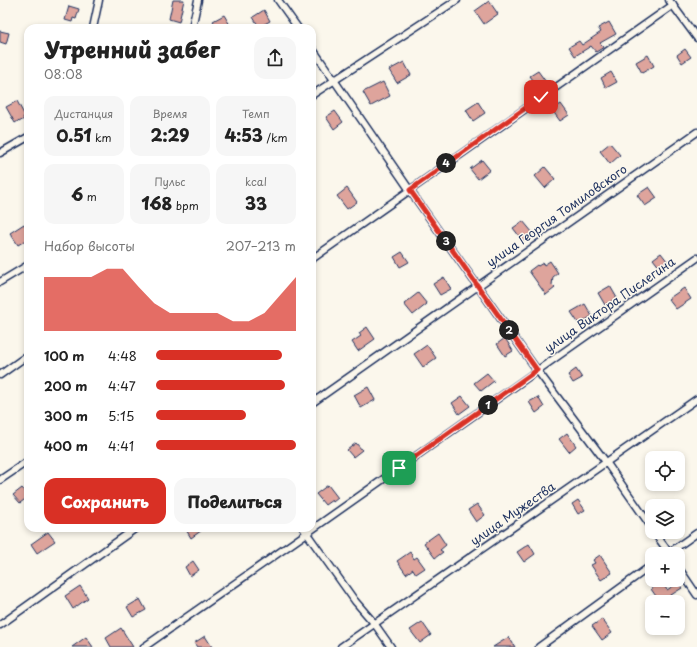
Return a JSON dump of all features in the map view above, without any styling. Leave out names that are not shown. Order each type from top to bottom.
[{"type":"street","points":[[94,24],[99,0]]},
{"type":"street","points":[[193,24],[198,0]]},
{"type":"street","points":[[278,0],[295,24]]},
{"type":"street","points":[[316,93],[457,0]]},
{"type":"street","points":[[316,256],[671,2],[697,38]]},
{"type":"street","points":[[316,54],[537,370],[606,462],[645,518]]},
{"type":"street","name":"улица Георгия Томиловского","points":[[316,400],[697,132]]},
{"type":"street","points":[[0,153],[24,139]]},
{"type":"street","name":"улица Виктора Пислегина","points":[[316,523],[697,258]]},
{"type":"street","points":[[0,282],[24,267]]},
{"type":"street","points":[[0,375],[24,358]]},
{"type":"street","name":"улица Мужества","points":[[341,647],[697,399]]},
{"type":"street","points":[[0,480],[24,464]]},
{"type":"street","points":[[0,625],[130,532]]},
{"type":"street","name":"улица Виктора Пислегина","points":[[144,647],[304,532]]},
{"type":"street","points":[[306,532],[355,601],[374,623],[391,647]]},
{"type":"street","points":[[678,547],[697,533]]},
{"type":"street","points":[[539,647],[645,570]]},
{"type":"street","points":[[685,577],[697,595]]},
{"type":"building","points":[[173,0],[184,0],[179,22],[169,19]]},
{"type":"building","points":[[489,1],[498,14],[484,24],[475,11]]},
{"type":"building","points":[[69,6],[79,9],[76,19],[73,18],[72,22],[65,20]]},
{"type":"building","points":[[264,10],[270,21],[264,24],[257,24],[253,17]]},
{"type":"building","points":[[224,15],[229,24],[215,24],[213,21]]},
{"type":"building","points":[[609,22],[616,34],[600,43],[604,47],[596,52],[591,46],[575,56],[569,47],[579,41],[582,45],[601,32],[598,28]]},
{"type":"building","points":[[0,31],[9,33],[6,44],[0,42]]},
{"type":"building","points":[[685,49],[691,57],[682,63],[677,55]]},
{"type":"building","points":[[648,55],[654,66],[642,73],[636,62]]},
{"type":"building","points":[[404,62],[411,75],[397,83],[389,70]]},
{"type":"building","points":[[538,71],[546,82],[538,87],[530,76]]},
{"type":"building","points":[[611,72],[617,82],[606,88],[601,78]]},
{"type":"building","points":[[383,82],[390,96],[371,106],[363,92]]},
{"type":"building","points":[[17,101],[24,114],[24,119],[15,123],[6,107]]},
{"type":"building","points":[[478,102],[485,113],[473,121],[466,110]]},
{"type":"building","points":[[561,104],[569,115],[560,121],[552,110]]},
{"type":"building","points":[[335,111],[343,122],[334,129],[326,117]]},
{"type":"building","points":[[610,143],[620,155],[610,164],[600,151]]},
{"type":"building","points":[[482,160],[490,170],[478,179],[470,169]]},
{"type":"building","points":[[545,167],[555,179],[545,188],[535,176]]},
{"type":"building","points":[[649,187],[657,198],[645,206],[637,195]]},
{"type":"building","points":[[347,188],[357,202],[347,209],[337,196]]},
{"type":"building","points":[[523,221],[533,233],[523,241],[513,228]]},
{"type":"building","points":[[24,224],[24,241],[18,245],[10,233]]},
{"type":"building","points":[[402,252],[409,262],[400,267],[394,257]]},
{"type":"building","points":[[661,253],[668,262],[660,268],[653,259]]},
{"type":"building","points":[[550,261],[558,273],[553,277],[552,285],[555,288],[546,295],[529,271],[537,265],[538,266],[543,263],[544,265]]},
{"type":"building","points":[[444,277],[451,289],[440,295],[433,284]]},
{"type":"building","points":[[610,286],[617,298],[605,305],[598,293]]},
{"type":"building","points":[[684,288],[691,299],[676,309],[668,299]]},
{"type":"building","points":[[418,293],[427,304],[413,315],[404,304]]},
{"type":"building","points":[[585,304],[592,316],[579,324],[571,312]]},
{"type":"building","points":[[367,327],[375,339],[358,351],[352,342],[361,336],[359,333]]},
{"type":"building","points":[[505,338],[513,351],[505,356],[497,344]]},
{"type":"building","points":[[427,345],[436,358],[423,367],[414,354]]},
{"type":"building","points":[[576,369],[582,378],[573,383],[568,375]]},
{"type":"building","points":[[487,373],[494,381],[481,391],[474,383]]},
{"type":"building","points":[[368,387],[375,400],[361,408],[354,395]]},
{"type":"building","points":[[462,396],[470,406],[459,414],[452,403]]},
{"type":"building","points":[[538,397],[544,407],[536,413],[529,402]]},
{"type":"building","points":[[567,433],[576,446],[569,452],[559,439]]},
{"type":"building","points":[[356,443],[362,450],[353,457],[347,450]]},
{"type":"building","points":[[328,485],[338,498],[325,505],[316,494]]},
{"type":"building","points":[[22,488],[24,490],[24,500],[20,503],[13,495]]},
{"type":"building","points":[[578,500],[585,510],[578,514],[572,504]]},
{"type":"building","points":[[477,504],[485,515],[476,522],[468,510]]},
{"type":"building","points":[[48,532],[55,541],[37,553],[31,544]]},
{"type":"building","points":[[187,532],[199,532],[191,538]]},
{"type":"building","points":[[438,533],[446,545],[440,550],[443,552],[435,558],[424,543]]},
{"type":"building","points":[[529,544],[535,554],[524,562],[517,552]]},
{"type":"building","points":[[410,552],[414,559],[417,557],[425,568],[416,574],[413,569],[406,574],[397,561]]},
{"type":"building","points":[[600,555],[612,573],[601,580],[591,565],[595,563],[593,560]]},
{"type":"building","points":[[193,561],[199,570],[190,576],[185,567]]},
{"type":"building","points":[[80,586],[88,598],[73,609],[65,596]]},
{"type":"building","points":[[654,587],[665,587],[667,590],[672,587],[682,588],[671,595],[655,595],[651,589]]},
{"type":"building","points":[[140,599],[146,610],[133,617],[127,607]]},
{"type":"building","points":[[602,619],[612,633],[602,640],[592,626]]},
{"type":"building","points":[[422,622],[431,635],[420,643],[410,630]]},
{"type":"building","points":[[121,628],[133,647],[111,647],[106,638]]},
{"type":"building","points":[[205,636],[212,647],[197,647],[194,643]]},
{"type":"building","points":[[86,637],[93,647],[72,647]]},
{"type":"building","points":[[509,637],[515,647],[493,647]]},
{"type":"route","points":[[399,468],[537,370],[410,190],[541,97]]}]
